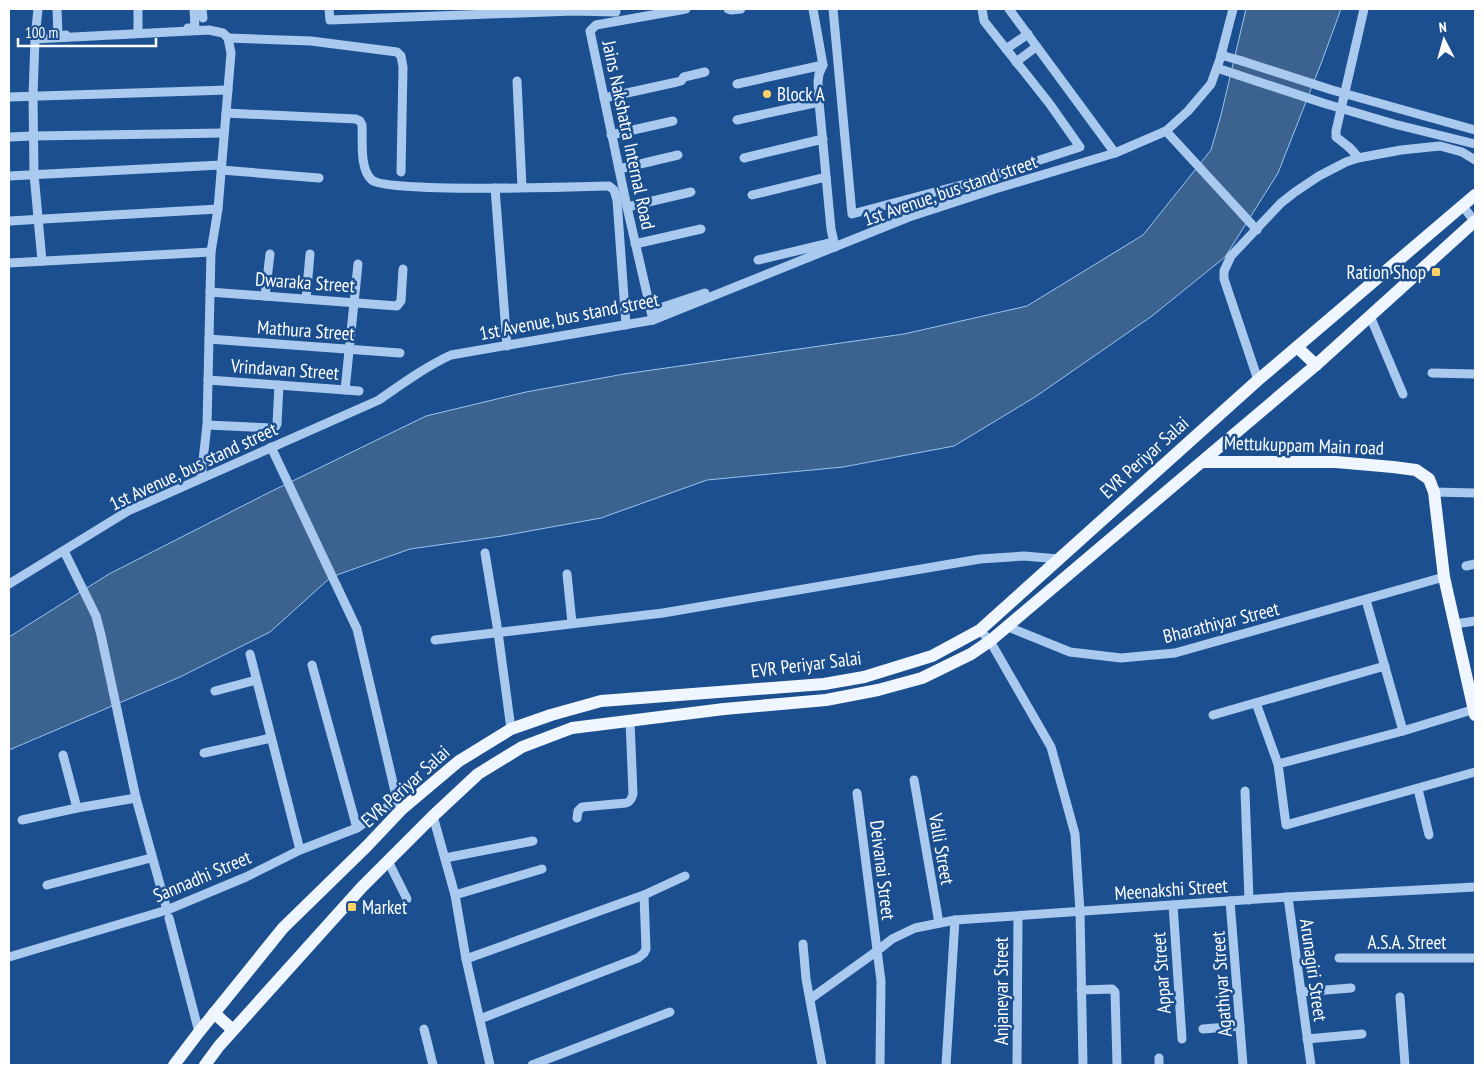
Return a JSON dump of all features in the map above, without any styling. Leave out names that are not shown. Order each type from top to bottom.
[{"type":"main road","name":"EVR Periyar Salai","points":[[174,1065],[283,928],[360,853],[400,805],[459,761],[512,729],[551,715],[601,701],[824,684],[864,677],[932,656],[980,630],[1258,380],[1475,195]]},
{"type":"main road","name":"EVR Periyar Salai","points":[[205,1065],[233,1030],[362,887],[478,774],[522,747],[572,728],[724,709],[826,700],[878,690],[922,678],[971,654],[990,641],[1204,462],[1316,365],[1475,222]]},
{"type":"main road","points":[[1297,347],[1316,365]]},
{"type":"main road","name":"Mettukuppam Main road","points":[[1204,462],[1336,462],[1393,466],[1416,470],[1429,479],[1434,492],[1444,577],[1475,711]]},
{"type":"main road","points":[[781,687],[783,704]]},
{"type":"main road","points":[[214,1013],[233,1030]]},
{"type":"street","points":[[38,9],[35,39],[33,136],[34,174],[42,261]]},
{"type":"street","points":[[57,9],[58,36],[195,28],[199,13]]},
{"type":"street","points":[[138,9],[138,31]]},
{"type":"street","points":[[329,9],[330,20],[573,10],[616,12],[616,9]]},
{"type":"street","name":"Jains Nakshatra Internal Road","points":[[652,315],[611,135],[590,31],[596,25],[686,9]]},
{"type":"street","points":[[728,9],[741,9]]},
{"type":"street","points":[[758,260],[835,244],[831,229],[819,102],[818,82],[823,65],[813,9]]},
{"type":"street","points":[[833,9],[852,214],[969,183],[1080,147],[984,21],[982,9]]},
{"type":"street","points":[[1009,9],[1116,153]]},
{"type":"street","name":"1st Avenue, bus stand street","points":[[9,584],[128,511],[379,400],[416,374],[451,355],[626,325],[910,217],[995,189],[1116,153],[1166,131],[1188,111],[1211,84],[1233,9]]},
{"type":"street","points":[[1358,158],[1354,150],[1336,136],[1336,131],[1364,9]]},
{"type":"street","points":[[35,39],[209,30],[223,33],[228,38],[231,53],[218,209],[211,252],[207,425],[201,478]]},
{"type":"street","points":[[1006,49],[1028,34]]},
{"type":"street","points":[[228,38],[311,41],[397,52],[401,56],[403,67],[401,172]]},
{"type":"street","points":[[1016,62],[1036,47]]},
{"type":"street","points":[[1221,55],[1332,90],[1475,130]]},
{"type":"street","points":[[737,84],[823,65]]},
{"type":"street","points":[[1217,68],[1385,121],[1475,144]]},
{"type":"street","points":[[604,98],[677,82],[684,77],[705,72]]},
{"type":"street","points":[[517,81],[522,188]]},
{"type":"street","points":[[9,97],[228,90]]},
{"type":"street","points":[[737,120],[819,102]]},
{"type":"street","points":[[226,113],[356,119],[362,125],[363,165],[372,181],[381,184],[495,188],[609,186],[614,190],[617,200],[626,325]]},
{"type":"street","points":[[611,135],[673,120]]},
{"type":"street","points":[[1166,131],[1257,230]]},
{"type":"street","points":[[9,137],[224,133]]},
{"type":"street","points":[[744,158],[823,139]]},
{"type":"street","points":[[1258,380],[1224,279],[1224,271],[1231,256],[1281,203],[1319,176],[1358,158],[1401,150],[1440,146],[1462,152],[1475,160]]},
{"type":"street","points":[[619,169],[678,155]]},
{"type":"street","points":[[9,176],[221,168],[319,178]]},
{"type":"street","points":[[752,195],[826,177]]},
{"type":"street","points":[[495,188],[507,346]]},
{"type":"street","points":[[627,207],[691,192]]},
{"type":"street","points":[[1462,205],[1475,222]]},
{"type":"street","points":[[9,221],[218,209]]},
{"type":"street","points":[[635,244],[701,229]]},
{"type":"street","points":[[9,263],[211,252]]},
{"type":"street","points":[[265,296],[270,254]]},
{"type":"street","points":[[306,298],[310,254]]},
{"type":"street","points":[[345,390],[358,264]]},
{"type":"street","name":"Dwaraka Street","points":[[210,292],[397,306],[401,301],[403,269]]},
{"type":"street","points":[[652,315],[720,288]]},
{"type":"street","points":[[1370,316],[1403,394]]},
{"type":"street","name":"Mathura Street","points":[[209,339],[400,353]]},
{"type":"street","points":[[1432,373],[1475,374]]},
{"type":"street","name":"Vrindavan Street","points":[[208,380],[359,391]]},
{"type":"street","points":[[207,425],[271,428],[276,426],[278,386]]},
{"type":"street","points":[[270,447],[357,629],[400,805]]},
{"type":"street","points":[[1434,492],[1475,492]]},
{"type":"street","points":[[64,551],[96,616],[136,798],[199,1032]]},
{"type":"street","points":[[485,553],[512,729]]},
{"type":"street","points":[[435,640],[663,613],[980,559],[1024,556],[1058,559]]},
{"type":"street","points":[[568,574],[572,623]]},
{"type":"street","name":"Bharathiyar Street","points":[[1006,626],[1070,652],[1120,658],[1175,653],[1444,577]]},
{"type":"street","points":[[1366,600],[1403,731]]},
{"type":"street","points":[[1455,624],[1475,621]]},
{"type":"street","points":[[980,630],[990,641],[1051,747],[1075,834],[1080,912],[1083,1065]]},
{"type":"street","points":[[250,654],[300,850]]},
{"type":"street","points":[[312,665],[357,828]]},
{"type":"street","points":[[1212,715],[1385,666]]},
{"type":"street","points":[[215,691],[256,680]]},
{"type":"street","points":[[1256,703],[1278,764],[1286,825],[1475,772]]},
{"type":"street","points":[[1278,764],[1475,711]]},
{"type":"street","points":[[577,818],[578,811],[582,807],[626,803],[632,798],[630,721]]},
{"type":"street","points":[[204,753],[271,738]]},
{"type":"street","points":[[62,755],[77,808]]},
{"type":"street","name":"Valli Street","points":[[914,780],[939,923]]},
{"type":"street","points":[[1418,789],[1429,835]]},
{"type":"street","points":[[1245,791],[1249,900]]},
{"type":"street","name":"Deivanai Street","points":[[857,794],[881,981],[880,1065]]},
{"type":"street","points":[[22,820],[136,798]]},
{"type":"street","name":"Sannadhi Street","points":[[9,957],[168,914],[300,850],[357,828],[400,805]]},
{"type":"street","points":[[433,816],[455,895],[466,959],[490,1065]]},
{"type":"street","points":[[445,858],[533,841]]},
{"type":"street","points":[[47,885],[151,858]]},
{"type":"street","points":[[388,861],[407,899]]},
{"type":"street","points":[[455,895],[542,870]]},
{"type":"street","points":[[466,959],[644,896],[684,876]]},
{"type":"street","name":"Meenakshi Street","points":[[810,999],[877,952],[892,939],[914,928],[955,920],[1288,897],[1475,887]]},
{"type":"street","points":[[480,1019],[638,958],[646,949],[644,896]]},
{"type":"street","name":"Arunagiri Street","points":[[1288,897],[1311,1065]]},
{"type":"street","name":"Agathiyar Street","points":[[1230,901],[1243,1065]]},
{"type":"street","name":"Appar Street","points":[[1173,906],[1182,1039]]},
{"type":"street","name":"Anjaneyar Street","points":[[1017,1065],[1018,917]]},
{"type":"street","points":[[946,1065],[955,920]]},
{"type":"street","points":[[803,944],[806,978],[822,1065]]},
{"type":"street","name":"A.S.A. Street","points":[[1339,958],[1475,958]]},
{"type":"street","points":[[1301,992],[1352,988]]},
{"type":"street","points":[[1081,990],[1112,989],[1115,992],[1117,1064]]},
{"type":"street","points":[[1400,996],[1405,1065]]},
{"type":"street","points":[[532,1065],[670,1012]]},
{"type":"street","points":[[1203,1029],[1240,1026]]},
{"type":"street","points":[[424,1029],[433,1065]]},
{"type":"street","points":[[1307,1043],[1362,1034]]},
{"type":"water","points":[[1246,9],[1341,9],[1278,173],[1225,257],[1152,316],[1035,397],[954,446],[843,467],[707,480],[601,518],[502,536],[410,549],[331,577],[270,632],[180,677],[9,750],[9,637],[109,574],[270,492],[426,416],[526,392],[624,374],[904,334],[1027,306],[1143,235],[1211,150]]},
{"type":"place","name":"Block A","points":[[767,94]]},
{"type":"place","name":"Ration Shop","points":[[1436,272]]},
{"type":"place","name":"Market","points":[[352,907]]}]
